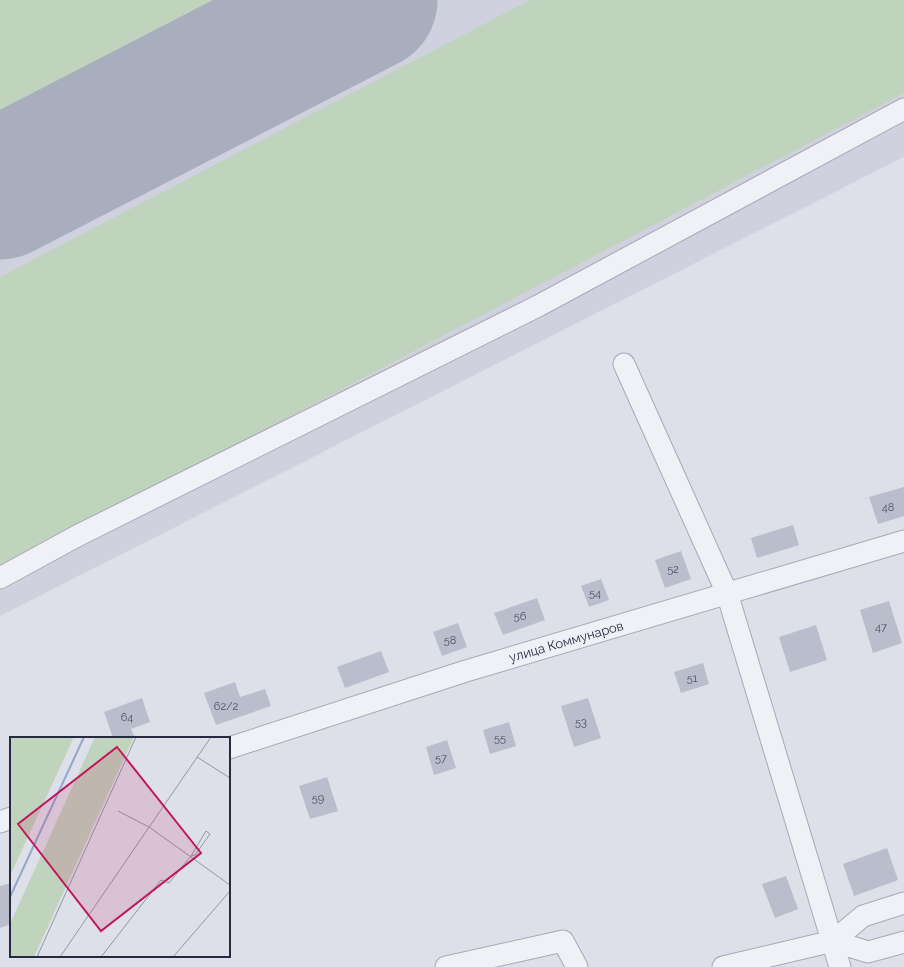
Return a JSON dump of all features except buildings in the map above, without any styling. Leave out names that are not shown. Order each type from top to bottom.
[{"type":"street","points":[[0,578],[77,536],[538,306],[904,109]]},
{"type":"street","points":[[624,364],[727,594],[840,967]]},
{"type":"street","name":"улица Коммунаров","points":[[230,748],[466,671],[904,541]]},
{"type":"street","points":[[0,822],[10,818]]},
{"type":"street","points":[[722,967],[833,941],[863,916],[904,903]]},
{"type":"street","points":[[833,941],[868,952],[904,942]]},
{"type":"street","points":[[446,967],[563,942],[577,967]]},
{"type":"shaded area","points":[[0,0],[904,0],[904,157],[0,616]]},
{"type":"green space","points":[[0,0],[229,0],[0,118]]},
{"type":"green space","points":[[530,0],[904,0],[904,93],[0,569],[0,277]]},
{"type":"runway","points":[[0,189],[367,0]]}]
